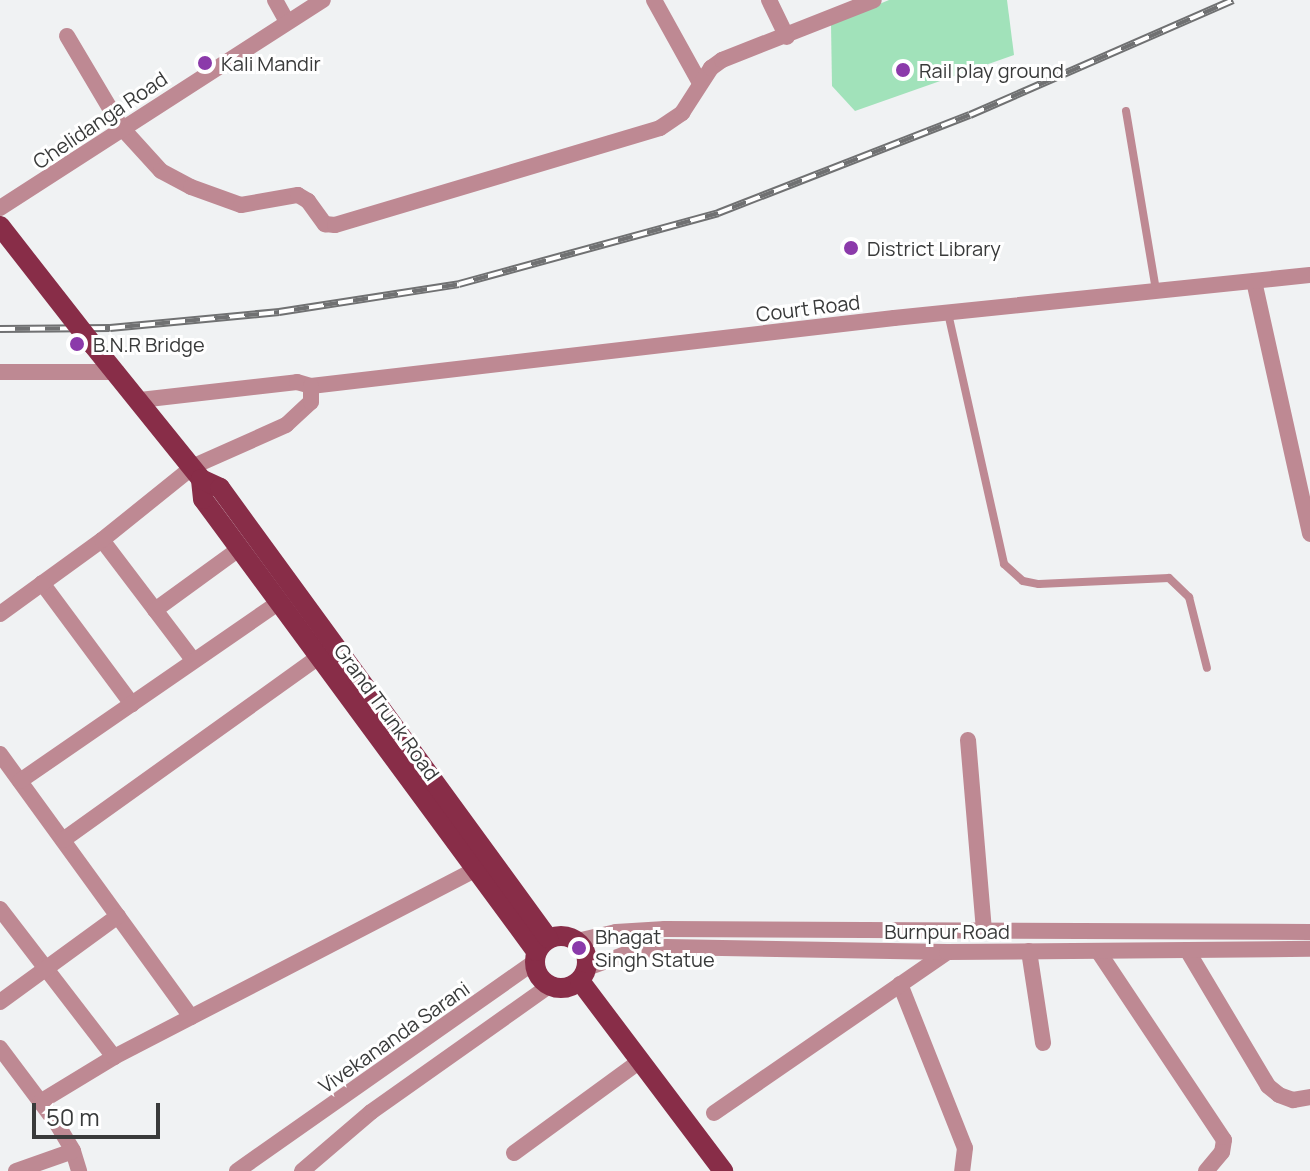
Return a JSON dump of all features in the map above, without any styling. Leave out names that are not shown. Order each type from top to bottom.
[{"type":"main road","points":[[0,226],[140,400],[200,482]]},
{"type":"main road","name":"Grand Trunk Road","points":[[200,482],[239,549],[317,658],[475,870],[539,950]]},
{"type":"main road","name":"Grand Trunk Road","points":[[200,482],[539,950],[538,976],[549,986]]},
{"type":"main road","points":[[539,950],[569,936],[577,941],[586,953],[583,975],[640,1061],[723,1171]]},
{"type":"main road","points":[[549,986],[565,988],[583,975]]},
{"type":"street","points":[[275,0],[287,22]]},
{"type":"street","name":"Chelidanga Road","points":[[7,200],[323,0]]},
{"type":"street","points":[[654,0],[700,83]]},
{"type":"street","points":[[769,0],[787,37]]},
{"type":"street","points":[[67,36],[121,127],[149,160],[174,179],[241,205],[298,195],[308,201],[325,224],[335,225],[660,128],[682,113],[711,68],[722,60],[787,37],[874,0]]},
{"type":"street","name":"Court Road","points":[[140,400],[297,382],[311,386],[948,312],[1310,275]]},
{"type":"street","points":[[1254,281],[1310,534]]},
{"type":"street","points":[[0,372],[105,359]]},
{"type":"street","points":[[0,614],[102,540],[200,482],[286,425],[311,402],[311,386]]},
{"type":"street","points":[[102,540],[193,660]]},
{"type":"street","points":[[155,610],[239,549]]},
{"type":"street","points":[[42,583],[132,704]]},
{"type":"street","points":[[20,781],[278,603]]},
{"type":"street","points":[[63,840],[317,658]]},
{"type":"street","points":[[968,740],[984,931]]},
{"type":"street","points":[[1,757],[191,1017]]},
{"type":"street","points":[[40,1102],[114,1057],[475,870]]},
{"type":"street","points":[[0,909],[114,1057]]},
{"type":"street","points":[[0,1002],[118,916]]},
{"type":"street","points":[[577,941],[616,932],[665,929],[1310,932]]},
{"type":"street","name":"Burnpur Road","points":[[583,975],[631,952],[666,947],[947,952],[1310,949]]},
{"type":"street","name":"Vivekananda Sarani","points":[[237,1171],[539,950]]},
{"type":"street","points":[[1187,950],[1268,1086],[1279,1095],[1293,1100],[1310,1097]]},
{"type":"street","points":[[1029,951],[1043,1043]]},
{"type":"street","points":[[1098,951],[1224,1140],[1222,1152],[1206,1171]]},
{"type":"street","points":[[714,1113],[947,952]]},
{"type":"street","points":[[900,984],[965,1148],[962,1171]]},
{"type":"street","points":[[302,1171],[371,1112],[549,986]]},
{"type":"street","points":[[0,1048],[73,1151],[79,1171]]},
{"type":"street","points":[[514,1153],[640,1061]]},
{"type":"street","points":[[0,1078],[16,1070]]},
{"type":"street","points":[[16,1171],[73,1151]]},
{"type":"lane","points":[[1126,111],[1156,291]]},
{"type":"lane","points":[[948,312],[1004,564],[1023,581],[1039,584],[1169,578],[1189,597],[1207,668]]},
{"type":"green space","name":"Rail play ground","points":[[889,0],[1007,0],[1014,55],[855,111],[832,86],[831,24]]},
{"type":"railway","points":[[0,329],[110,328],[279,312],[459,284],[718,213],[970,115],[1233,0]]},
{"type":"place","name":"Kali Mandir","points":[[205,63]]},
{"type":"place","name":"Rail play ground","points":[[903,70]]},
{"type":"place","name":"District Library","points":[[851,248]]},
{"type":"place","name":"B.N.R Bridge","points":[[77,344]]},
{"type":"place","name":"Bhagat Singh Statue","points":[[579,948]]}]
